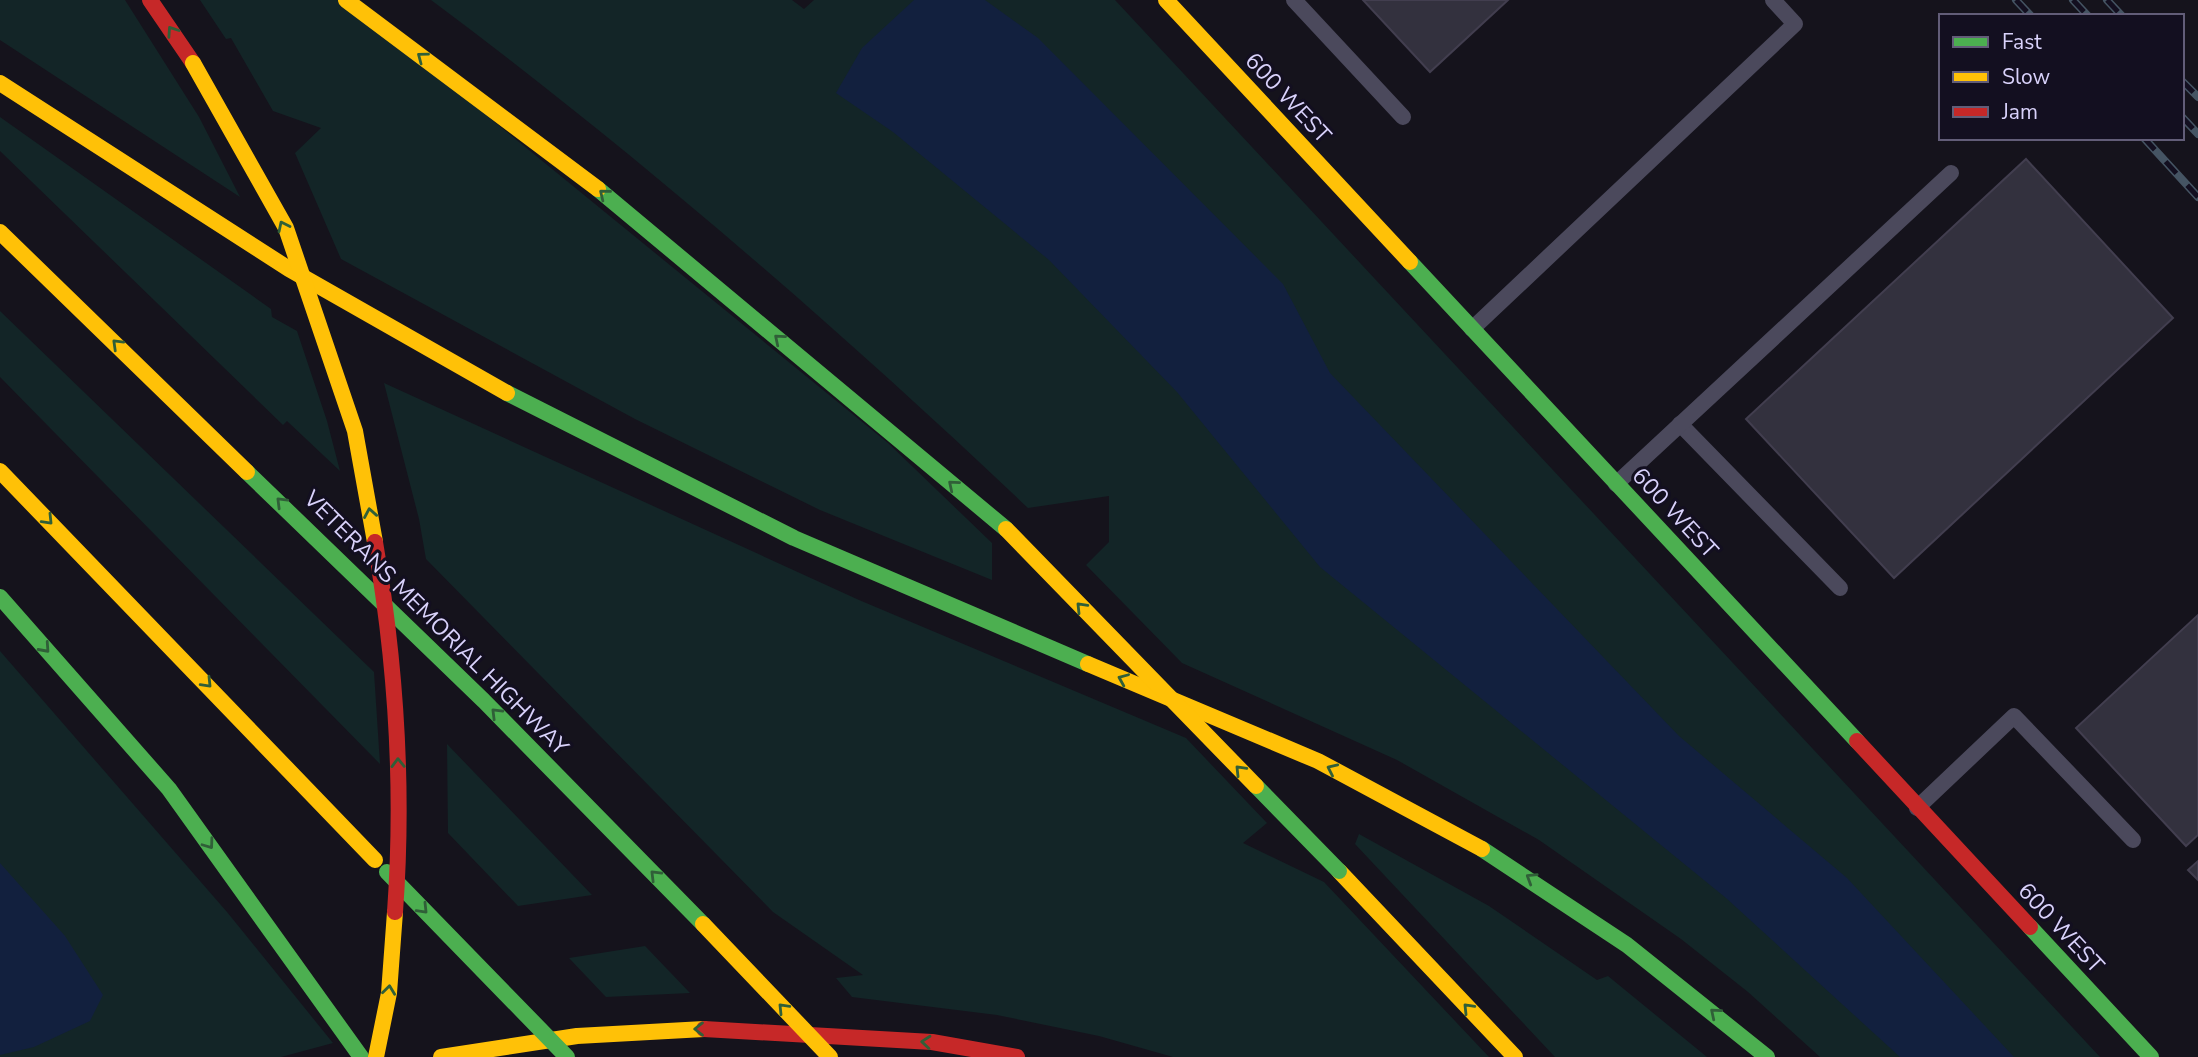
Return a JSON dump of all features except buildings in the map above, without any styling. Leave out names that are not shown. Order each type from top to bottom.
[{"type":"main road","points":[[150,0],[193,63],[286,228],[358,444],[378,561],[397,702],[399,854],[389,993],[376,1057]]},
{"type":"main road","points":[[346,0],[603,192],[1006,529],[1515,1057]]},
{"type":"main road","name":"600 WEST","points":[[1166,0],[2151,1057]]},
{"type":"main road","points":[[0,83],[251,248],[412,343],[576,431],[793,537],[1294,751],[1423,814],[1530,877],[1591,918],[1681,985],[1767,1057]]},
{"type":"main road","name":"VETERANS MEMORIAL HIGHWAY","points":[[0,232],[484,701],[830,1057]]},
{"type":"main road","points":[[0,471],[567,1057]]},
{"type":"main road","points":[[0,597],[169,789],[362,1057]]},
{"type":"main road","points":[[441,1057],[577,1036],[704,1029],[932,1042],[1017,1057]]},
{"type":"lane","points":[[1294,0],[1403,117]]},
{"type":"lane","points":[[1472,328],[1796,24],[1773,0]]},
{"type":"lane","points":[[1616,484],[1951,173]]},
{"type":"lane","points":[[1680,424],[1840,588]]},
{"type":"lane","points":[[1917,808],[2014,716],[2133,840]]},
{"type":"shaded area","points":[[0,0],[125,0],[199,117],[240,197],[0,40]]},
{"type":"shaded area","points":[[200,0],[345,0],[888,443],[992,543],[992,580],[820,510],[635,419],[341,259],[295,153],[321,128],[273,111],[231,38],[226,39]]},
{"type":"shaded area","points":[[431,0],[792,0],[804,9],[814,0],[1115,0],[2100,1057],[1820,1057],[1748,992],[1681,939],[1539,840],[1397,760],[1182,663],[1086,565],[1109,542],[1109,496],[1028,508],[884,375],[737,245],[586,120]]},
{"type":"shaded area","points":[[0,117],[271,309],[272,317],[297,331],[327,421],[340,471],[287,421],[283,425],[0,151]]},
{"type":"shaded area","points":[[0,311],[374,672],[380,764],[0,377]]},
{"type":"shaded area","points":[[384,383],[859,600],[1186,738],[1267,823],[1243,843],[1324,882],[1489,1057],[1173,1057],[1099,1036],[997,1015],[852,997],[836,978],[863,975],[773,912],[426,559],[419,519]]},
{"type":"shaded area","points":[[0,651],[227,912],[333,1043],[281,1057],[0,1057]]},
{"type":"shaded area","points":[[447,744],[592,895],[518,906],[448,833]]},
{"type":"shaded area","points":[[1359,834],[1489,906],[1597,980],[1608,976],[1707,1057],[1555,1057],[1355,844]]},
{"type":"shaded area","points":[[645,946],[690,993],[606,997],[569,958]]},
{"type":"water","points":[[914,0],[985,0],[1038,38],[1283,284],[1330,373],[1679,736],[1847,878],[2014,1057],[1900,1057],[1726,898],[1320,567],[1177,392],[1049,260],[893,132],[836,93],[862,48]]},
{"type":"water","points":[[0,863],[65,936],[103,995],[90,1021],[34,1047],[0,1055]]},
{"type":"railway","points":[[2016,0],[2029,14]]},
{"type":"railway","points":[[2073,0],[2086,14]]},
{"type":"railway","points":[[2107,0],[2120,14]]},
{"type":"railway","points":[[2184,83],[2198,97]]},
{"type":"railway","points":[[2184,119],[2198,134]]},
{"type":"railway","points":[[2146,140],[2198,197]]},
{"type":"traffic: fast","points":[[598,189],[1006,529]]},
{"type":"traffic: fast","points":[[1410,262],[1857,741]]},
{"type":"traffic: fast","points":[[507,393],[794,538],[1088,664]]},
{"type":"traffic: fast","points":[[247,472],[484,701],[703,924]]},
{"type":"traffic: fast","points":[[0,597],[169,789],[361,1057]]},
{"type":"traffic: fast","points":[[1256,786],[1339,871]]},
{"type":"traffic: fast","points":[[1482,849],[1627,945],[1767,1057]]},
{"type":"traffic: fast","points":[[387,872],[567,1057]]},
{"type":"traffic: fast","points":[[2030,927],[2151,1057]]},
{"type":"traffic: slow","points":[[346,0],[598,189]]},
{"type":"traffic: slow","points":[[1166,0],[1410,262]]},
{"type":"traffic: slow","points":[[193,63],[286,228],[355,431],[375,542]]},
{"type":"traffic: slow","points":[[0,83],[289,269],[507,393]]},
{"type":"traffic: slow","points":[[0,232],[247,472]]},
{"type":"traffic: slow","points":[[0,471],[375,860]]},
{"type":"traffic: slow","points":[[1006,529],[1256,786]]},
{"type":"traffic: slow","points":[[1088,664],[1318,761],[1482,849]]},
{"type":"traffic: slow","points":[[1339,871],[1515,1057]]},
{"type":"traffic: slow","points":[[376,1057],[389,993],[395,912]]},
{"type":"traffic: slow","points":[[703,924],[830,1057]]},
{"type":"traffic: slow","points":[[441,1057],[577,1036],[704,1029]]},
{"type":"traffic: jam","points":[[150,0],[193,63]]},
{"type":"traffic: jam","points":[[375,542],[388,634],[396,726],[399,819],[395,912]]},
{"type":"traffic: jam","points":[[1857,741],[2030,927]]},
{"type":"traffic: jam","points":[[704,1029],[932,1042],[1017,1057]]}]
